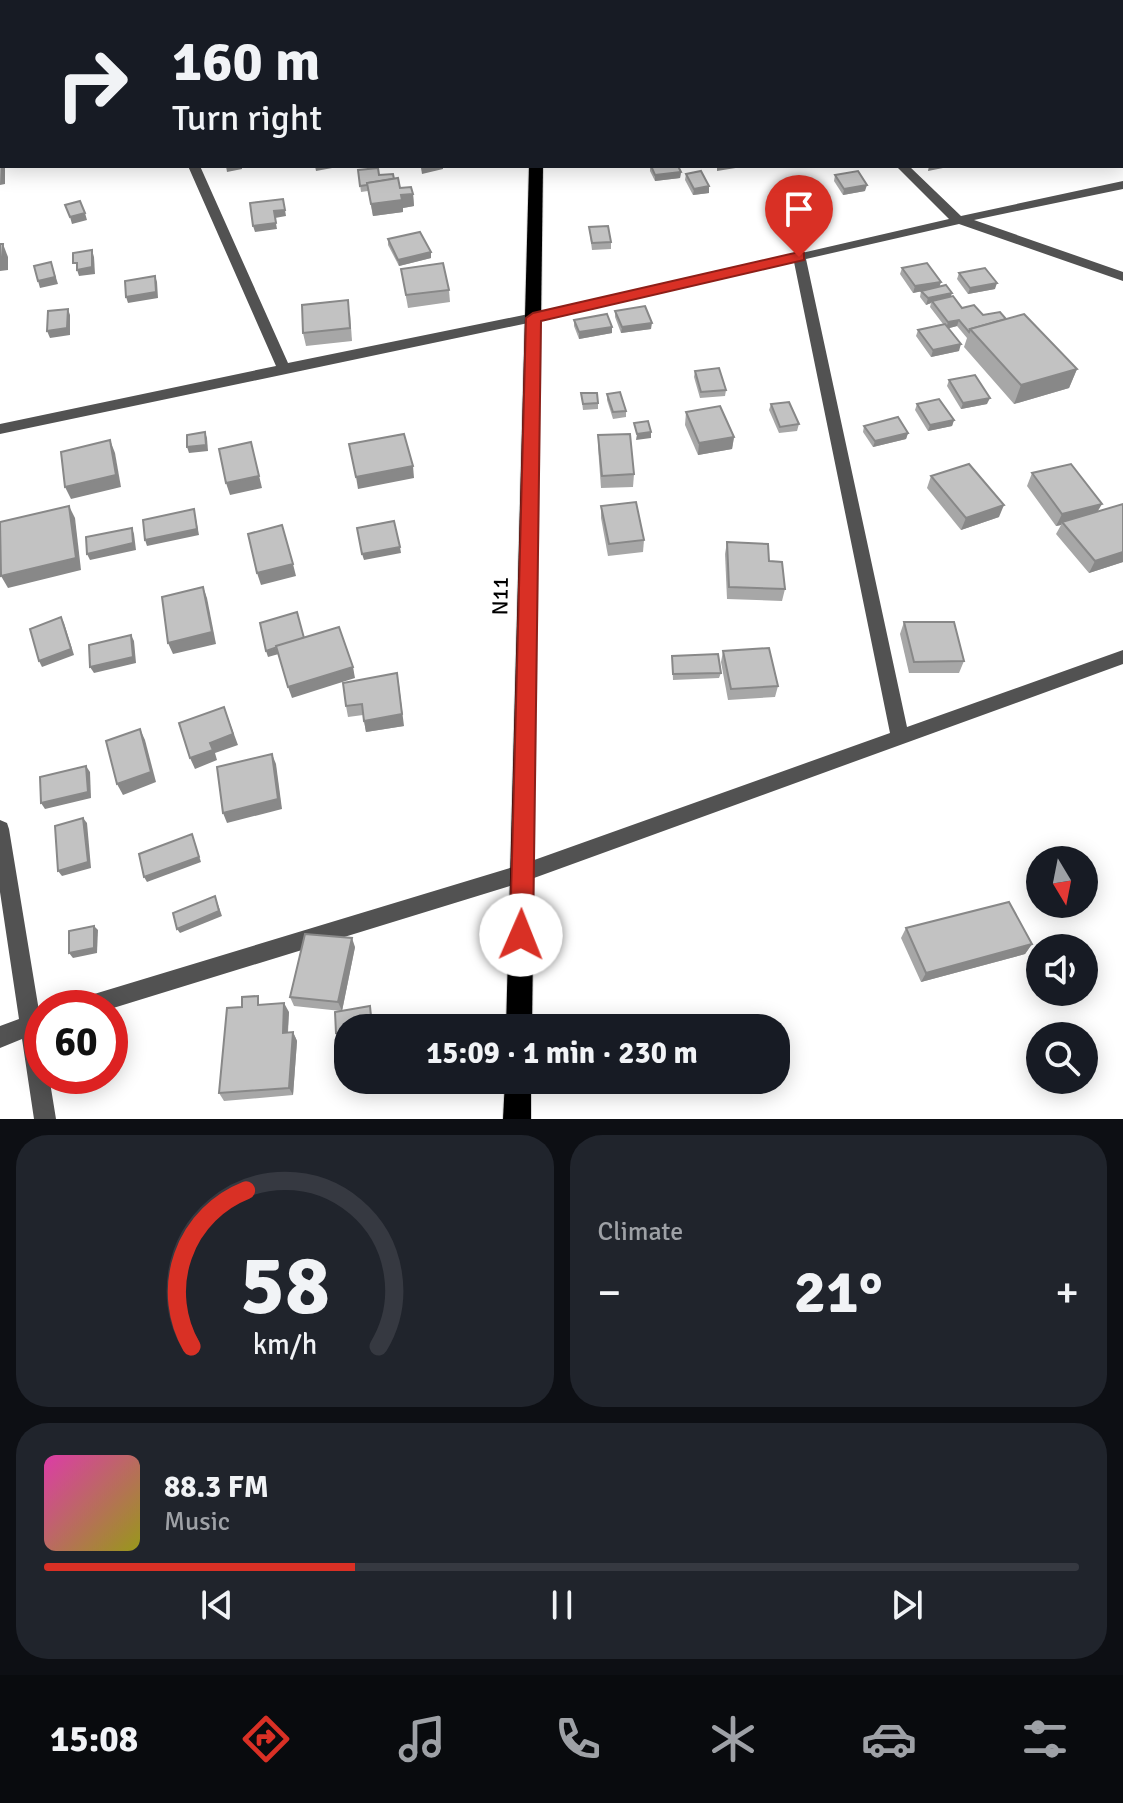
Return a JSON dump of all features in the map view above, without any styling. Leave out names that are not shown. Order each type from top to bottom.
[{"type":"main road","name":"N11","points":[[519,1014],[536,168]]},
{"type":"main road","points":[[517,1119],[518,1094]]},
{"type":"street","points":[[195,168],[283,367]]},
{"type":"street","points":[[904,168],[955,218],[1123,277]]},
{"type":"street","points":[[0,429],[283,367],[533,318],[955,218],[1123,185]]},
{"type":"street","points":[[799,257],[900,736]]},
{"type":"street","points":[[128,994],[523,873],[1123,657]]},
{"type":"street","points":[[0,829],[30,990]]},
{"type":"street","points":[[0,1037],[24,1027]]},
{"type":"street","points":[[43,1094],[45,1119]]},
{"type":"building","points":[[378,168],[379,175],[393,174],[394,179],[360,186],[358,170]]},
{"type":"building","points":[[652,168],[679,168],[681,172],[655,175]]},
{"type":"building","points":[[701,171],[709,186],[694,189],[686,174]]},
{"type":"building","points":[[858,171],[867,185],[844,189],[835,175]]},
{"type":"building","points":[[398,178],[400,188],[411,187],[413,194],[401,195],[402,200],[371,204],[367,183]]},
{"type":"building","points":[[283,199],[285,210],[274,211],[276,223],[253,226],[250,203]]},
{"type":"building","points":[[80,201],[85,213],[70,217],[65,205]]},
{"type":"building","points":[[608,226],[611,242],[592,243],[589,227]]},
{"type":"building","points":[[420,232],[431,252],[398,260],[388,239]]},
{"type":"building","points":[[92,250],[92,267],[77,270],[73,253]]},
{"type":"building","points":[[51,262],[55,277],[38,281],[34,266]]},
{"type":"building","points":[[443,263],[449,290],[406,295],[401,269]]},
{"type":"building","points":[[927,263],[941,282],[915,286],[902,268]]},
{"type":"building","points":[[985,268],[997,283],[970,288],[959,273]]},
{"type":"building","points":[[155,276],[156,292],[126,297],[125,281]]},
{"type":"building","points":[[946,285],[952,293],[928,298],[921,291]]},
{"type":"building","points":[[953,296],[962,308],[974,305],[983,315],[1000,312],[1006,319],[970,329],[969,332],[959,320],[948,322],[932,301]]},
{"type":"building","points":[[348,300],[350,328],[303,333],[302,305]]},
{"type":"building","points":[[645,306],[652,323],[622,327],[615,311]]},
{"type":"building","points":[[68,309],[67,328],[47,331],[48,311]]},
{"type":"building","points":[[607,314],[612,327],[579,332],[574,320]]},
{"type":"building","points":[[1024,314],[1077,369],[1021,385],[970,329]]},
{"type":"building","points":[[945,324],[961,344],[933,350],[918,330]]},
{"type":"building","points":[[719,368],[726,390],[701,392],[695,371]]},
{"type":"building","points":[[975,375],[990,398],[963,403],[949,380]]},
{"type":"building","points":[[620,392],[626,411],[613,412],[607,394]]},
{"type":"building","points":[[581,393],[597,393],[598,403],[583,404]]},
{"type":"building","points":[[939,399],[954,420],[930,425],[917,404]]},
{"type":"building","points":[[789,402],[799,424],[780,427],[771,404]]},
{"type":"building","points":[[720,406],[734,437],[699,443],[686,412]]},
{"type":"building","points":[[898,417],[908,433],[875,441],[864,426]]},
{"type":"building","points":[[648,421],[651,432],[637,434],[634,423]]},
{"type":"building","points":[[205,432],[206,445],[187,447],[187,435]]},
{"type":"building","points":[[404,434],[413,466],[356,477],[349,444]]},
{"type":"building","points":[[630,434],[634,474],[602,476],[598,435]]},
{"type":"building","points":[[110,440],[116,475],[65,487],[61,452]]},
{"type":"building","points":[[251,442],[259,476],[226,483],[219,449]]},
{"type":"building","points":[[969,464],[1004,505],[966,518],[931,476]]},
{"type":"building","points":[[1071,464],[1102,504],[1062,514],[1032,473]]},
{"type":"building","points":[[636,502],[644,540],[609,544],[601,506]]},
{"type":"building","points":[[1123,504],[1123,552],[1095,561],[1062,522]]},
{"type":"building","points":[[69,506],[76,558],[1,576],[0,522]]},
{"type":"building","points":[[194,509],[197,529],[145,540],[143,520]]},
{"type":"building","points":[[394,521],[400,547],[362,554],[357,528]]},
{"type":"building","points":[[282,525],[293,564],[257,573],[248,534]]},
{"type":"building","points":[[132,528],[133,543],[87,554],[86,537]]},
{"type":"building","points":[[727,542],[768,544],[769,561],[782,562],[785,589],[729,587]]},
{"type":"building","points":[[203,587],[212,632],[168,643],[162,597]]},
{"type":"building","points":[[297,612],[304,638],[266,651],[260,623]]},
{"type":"building","points":[[61,617],[71,649],[39,661],[30,629]]},
{"type":"building","points":[[904,622],[954,622],[964,661],[914,662]]},
{"type":"building","points":[[339,627],[353,667],[288,687],[276,646]]},
{"type":"building","points":[[131,635],[133,657],[90,667],[89,645]]},
{"type":"building","points":[[769,648],[778,686],[731,689],[723,651]]},
{"type":"building","points":[[718,654],[721,673],[673,674],[672,656]]},
{"type":"building","points":[[397,673],[402,714],[364,721],[362,704],[346,706],[343,683]]},
{"type":"building","points":[[224,707],[233,734],[210,743],[213,750],[190,758],[179,723]]},
{"type":"building","points":[[140,729],[151,772],[117,784],[106,741]]},
{"type":"building","points":[[272,754],[278,799],[223,813],[217,767]]},
{"type":"building","points":[[86,766],[88,792],[41,803],[40,777]]},
{"type":"building","points":[[83,818],[88,862],[58,871],[55,826]]},
{"type":"building","points":[[192,834],[199,857],[144,877],[139,854]]},
{"type":"building","points":[[215,896],[219,911],[177,929],[173,913]]},
{"type":"building","points":[[1009,902],[1027,934],[1026,946],[926,973],[906,928]]},
{"type":"building","points":[[94,926],[94,948],[69,953],[69,931]]},
{"type":"building","points":[[305,934],[352,938],[338,1002],[290,997]]},
{"type":"building","points":[[258,996],[258,1005],[284,1003],[283,1033],[293,1032],[289,1088],[219,1093],[227,1008],[242,1007],[242,997]]},
{"type":"building","points":[[370,1006],[371,1014],[335,1014]]},
{"type":"route","points":[[521,935],[533,318],[799,257]]}]
